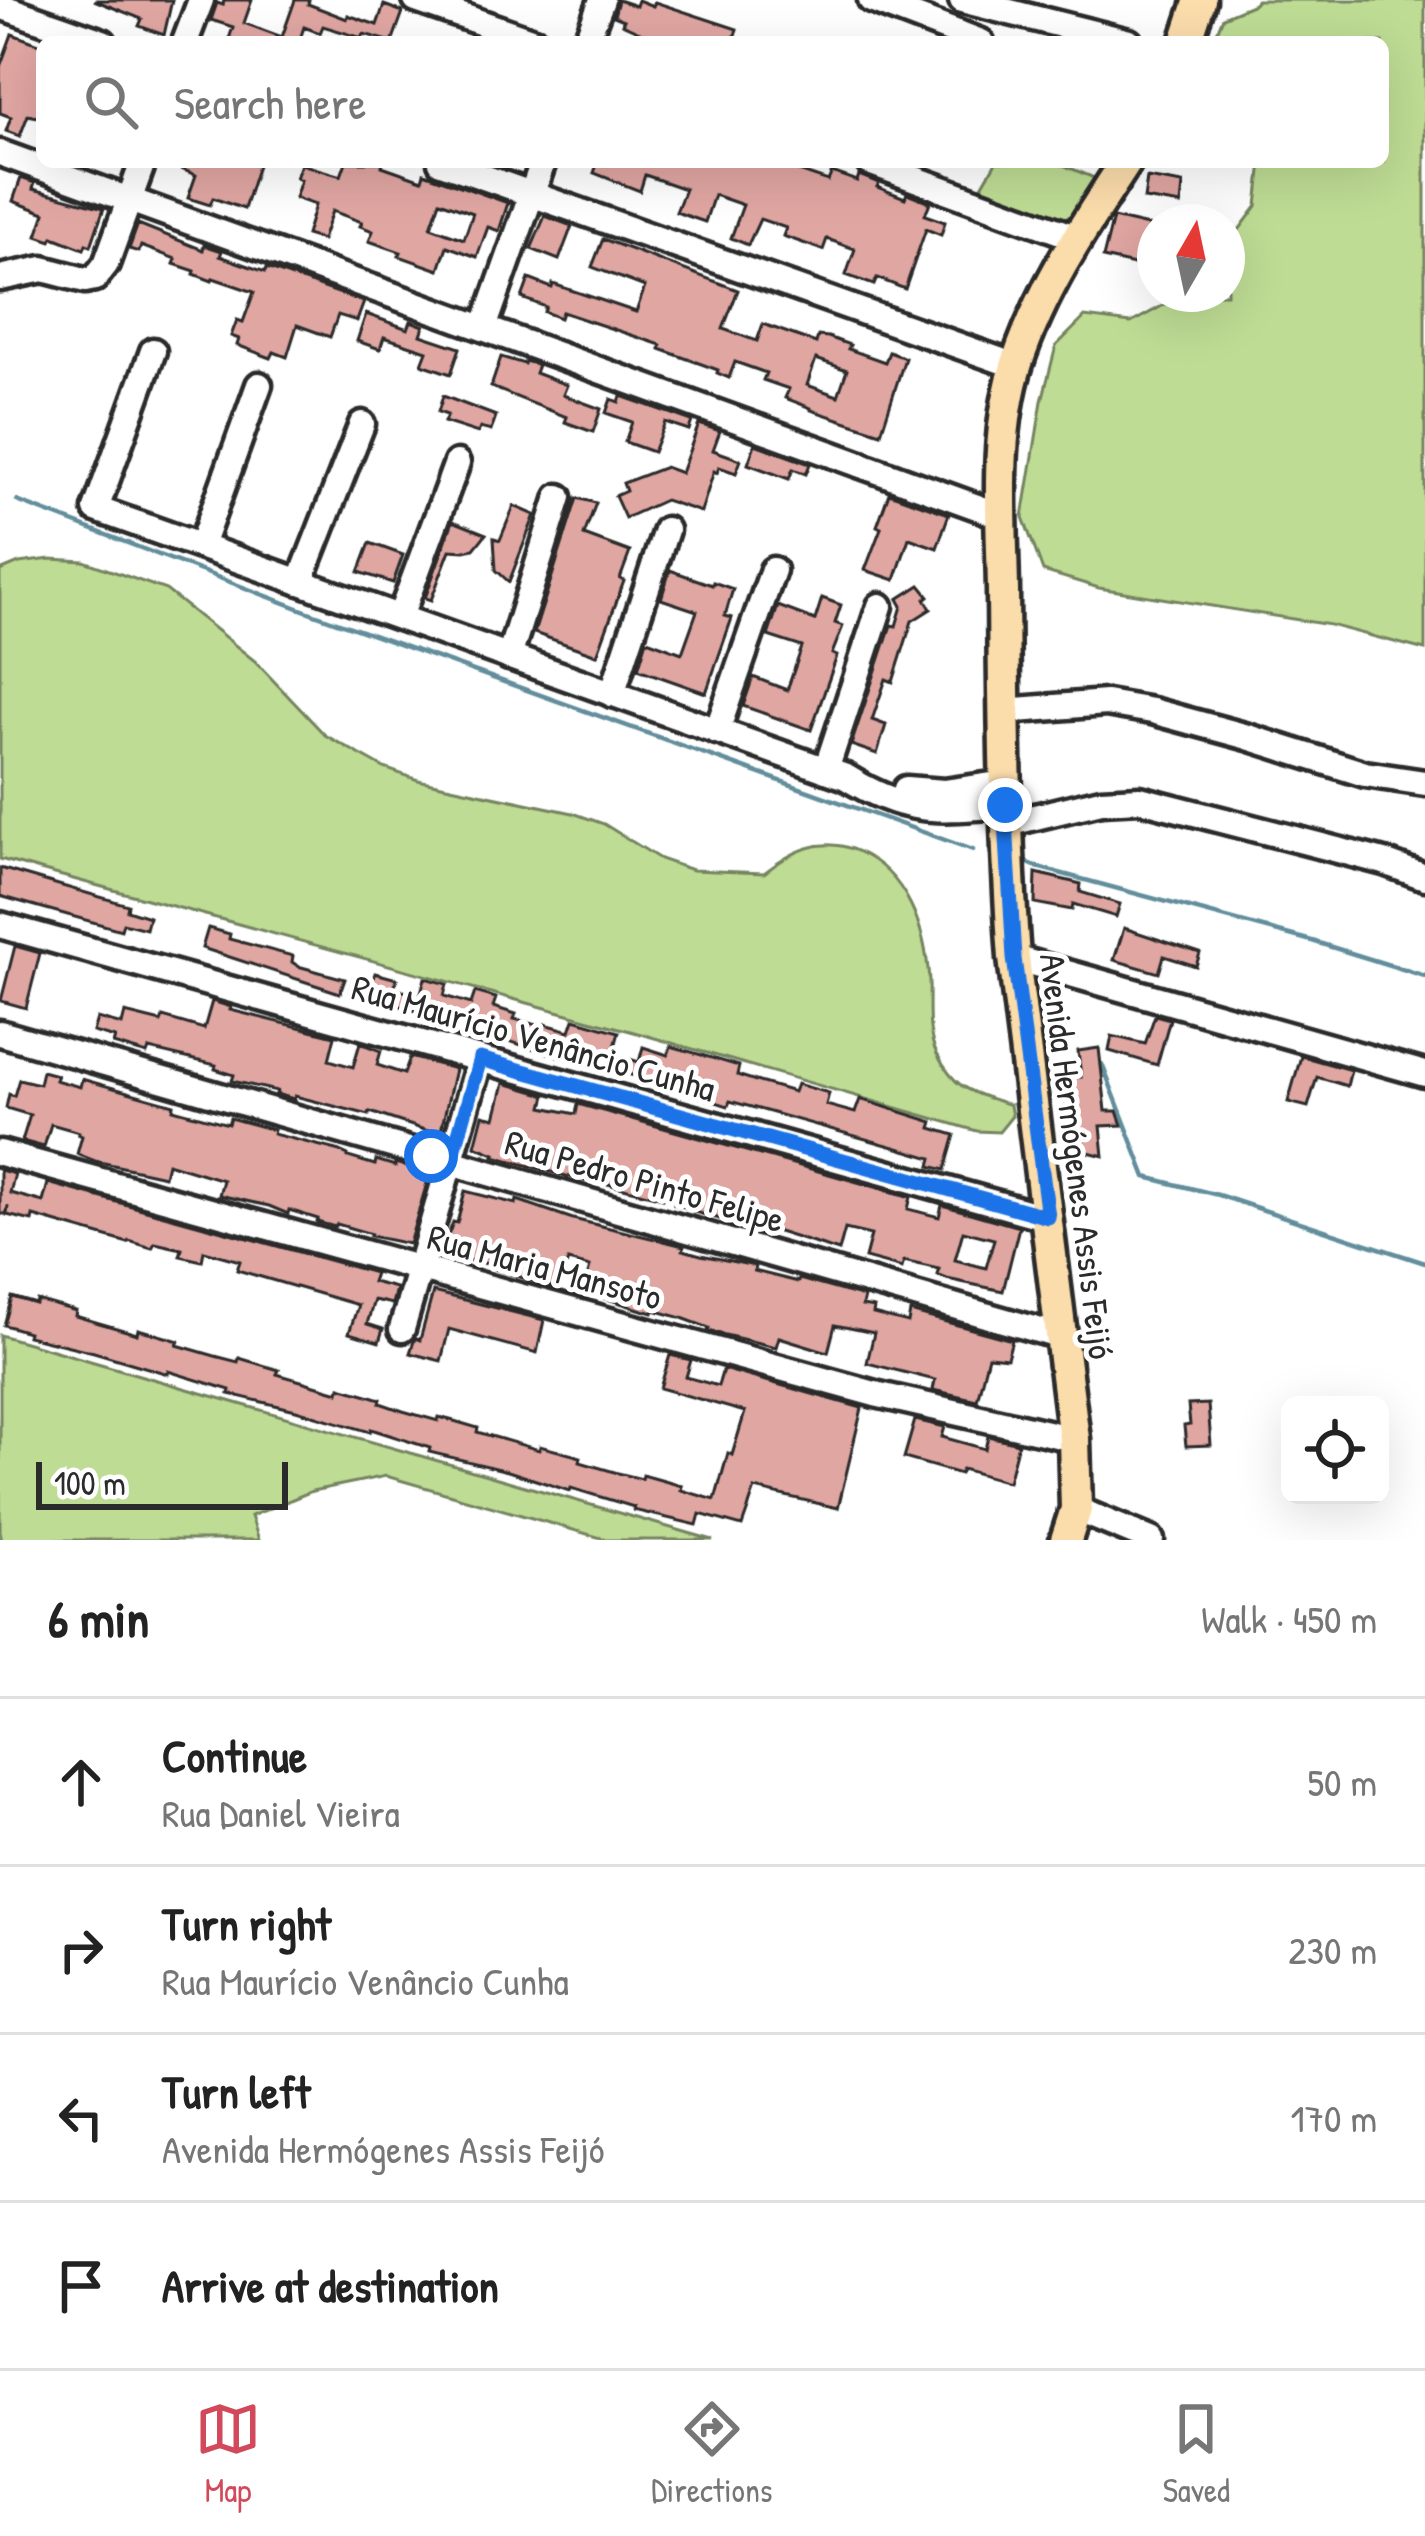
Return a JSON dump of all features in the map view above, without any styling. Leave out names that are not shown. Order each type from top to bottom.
[{"type":"main road","points":[[1188,36],[1200,0]]},
{"type":"main road","name":"Avenida Hermógenes Assis Feijó","points":[[1066,1540],[1076,1509],[1074,1439],[1014,958],[1004,711],[1004,431],[1016,366],[1042,299],[1122,168]]},
{"type":"street","points":[[187,36],[201,0]]},
{"type":"street","points":[[416,0],[521,36]]},
{"type":"street","points":[[588,36],[602,0]]},
{"type":"street","points":[[871,0],[965,36]]},
{"type":"street","points":[[962,0],[1105,36]]},
{"type":"street","points":[[0,6],[86,36]]},
{"type":"street","points":[[0,153],[36,166]]},
{"type":"street","points":[[41,168],[1002,516]]},
{"type":"street","points":[[0,278],[43,269],[95,278],[106,264],[141,168]]},
{"type":"street","points":[[458,168],[1016,366]]},
{"type":"street","points":[[484,328],[541,168]]},
{"type":"street","points":[[884,168],[1077,238]]},
{"type":"street","points":[[152,350],[96,509],[836,774],[892,802],[944,810],[1140,799],[1384,862],[1425,877]]},
{"type":"street","points":[[201,546],[259,385]]},
{"type":"street","points":[[300,582],[362,424]]},
{"type":"street","points":[[400,617],[457,463]]},
{"type":"street","points":[[509,657],[560,497]]},
{"type":"street","points":[[612,694],[665,530]]},
{"type":"street","points":[[717,731],[773,570]]},
{"type":"street","points":[[836,774],[880,606]]},
{"type":"street","points":[[1004,711],[1106,703],[1248,736],[1365,774],[1425,783]]},
{"type":"street","name":"Rua Maurício Venâncio Cunha","points":[[0,926],[1048,1217]]},
{"type":"street","points":[[1014,958],[1425,1074]]},
{"type":"street","name":"Rua Pedro Pinto Felipe","points":[[0,1033],[1062,1337]]},
{"type":"street","points":[[402,1329],[480,1059]]},
{"type":"street","name":"Rua Maria Mansoto","points":[[0,1153],[875,1394],[1074,1439]]},
{"type":"street","points":[[1076,1509],[1151,1540]]},
{"type":"green space","points":[[1257,0],[1425,0],[1425,650],[1330,625],[1099,588],[1043,571],[1023,517],[1056,346],[1085,317],[1131,323],[1151,312],[1245,312],[1245,222],[1257,206],[1261,168],[1389,168],[1389,36],[1215,36],[1223,17]]},
{"type":"green space","points":[[993,168],[1070,168],[1099,180],[1069,228],[978,193]]},
{"type":"green space","points":[[51,559],[84,561],[166,590],[255,661],[325,735],[384,768],[418,780],[573,813],[604,824],[660,859],[692,870],[764,873],[785,858],[819,845],[857,851],[889,873],[911,905],[927,961],[930,1028],[944,1067],[959,1084],[1010,1105],[1012,1116],[999,1132],[977,1131],[0,859],[0,571]]},
{"type":"green space","points":[[0,1335],[713,1540],[608,1540],[386,1476],[312,1491],[251,1516],[259,1540],[0,1540]]},
{"type":"building","points":[[94,0],[172,0],[164,35],[139,26],[142,19]]},
{"type":"building","points":[[224,0],[252,0],[244,23],[279,36],[230,36],[233,27],[211,20],[217,3],[223,5]]},
{"type":"building","points":[[295,0],[309,0],[308,4],[347,19],[348,15],[377,25],[384,5],[403,12],[394,36],[356,36],[323,26],[320,33],[304,27],[301,36],[282,36]]},
{"type":"building","points":[[618,0],[636,6],[638,0],[737,29],[735,36],[649,36],[614,16]]},
{"type":"building","points":[[12,34],[36,43],[36,117],[28,115],[20,136],[6,131],[11,117],[0,113],[0,67]]},
{"type":"building","points":[[179,168],[257,168],[244,209],[213,198],[210,205],[188,198],[196,175]]},
{"type":"building","points":[[300,168],[341,176],[344,168],[388,168],[422,180],[424,173],[508,203],[499,231],[488,227],[477,257],[447,246],[439,270],[369,241],[373,231],[360,226],[362,222],[332,211],[322,240],[306,235],[315,205],[295,198],[301,180],[296,178]],"holes":[[[440,201],[473,213],[464,239],[431,227]]]},
{"type":"building","points":[[596,168],[790,168],[828,181],[832,172],[857,181],[859,175],[905,198],[907,193],[930,202],[925,215],[945,222],[941,235],[926,229],[905,289],[877,278],[874,285],[846,275],[855,249],[827,239],[823,250],[783,236],[786,228],[760,219],[748,245],[731,238],[743,205],[714,195],[705,222],[676,212],[685,189],[645,175],[640,191],[594,173]]},
{"type":"building","points":[[21,178],[35,183],[33,189],[104,208],[91,246],[86,244],[84,249],[37,236],[45,213],[13,201]]},
{"type":"building","points":[[1147,178],[1183,184],[1181,204],[1144,199]]},
{"type":"building","points":[[545,216],[572,226],[559,260],[531,249]]},
{"type":"building","points":[[1113,218],[1137,224],[1137,266],[1103,258]]},
{"type":"building","points":[[138,224],[203,250],[204,245],[222,251],[220,256],[265,272],[267,268],[364,302],[357,321],[338,315],[330,337],[297,325],[287,357],[274,352],[271,358],[237,345],[239,339],[231,336],[237,320],[243,322],[254,292],[194,274],[174,264],[176,259],[141,246],[139,252],[129,249]]},
{"type":"building","points":[[603,239],[738,290],[723,329],[757,341],[763,324],[816,343],[818,336],[828,337],[885,362],[889,352],[905,358],[881,433],[785,398],[789,389],[763,380],[766,373],[735,362],[729,378],[660,349],[661,345],[562,312],[560,318],[522,298],[529,279],[636,312],[645,287],[592,267]],"holes":[[[816,359],[847,370],[838,396],[807,385]]]},
{"type":"building","points":[[366,314],[408,329],[411,321],[424,326],[421,335],[460,348],[451,374],[422,364],[427,351],[384,337],[380,349],[357,341]]},
{"type":"building","points":[[501,357],[538,365],[535,373],[567,385],[563,395],[601,409],[593,432],[491,387]]},
{"type":"building","points":[[443,396],[496,416],[491,431],[480,428],[478,433],[444,422],[447,415],[438,412]]},
{"type":"building","points":[[621,396],[692,421],[689,430],[665,422],[653,452],[625,442],[632,422],[606,413],[611,399],[619,402]]},
{"type":"building","points":[[699,424],[720,431],[713,450],[741,460],[736,473],[719,467],[714,471],[701,512],[665,500],[625,518],[615,496],[626,491],[623,483],[665,467],[681,473]]},
{"type":"building","points":[[755,444],[810,464],[806,474],[793,469],[789,479],[748,464]]},
{"type":"building","points":[[889,493],[949,514],[937,548],[909,538],[895,580],[865,570]]},
{"type":"building","points":[[577,498],[596,503],[584,535],[630,552],[597,655],[534,633]]},
{"type":"building","points":[[514,506],[535,515],[509,582],[496,570],[494,538],[500,540]]},
{"type":"building","points":[[453,521],[486,534],[474,549],[450,550],[431,600],[425,598]]},
{"type":"building","points":[[370,543],[403,555],[393,583],[359,572]]},
{"type":"building","points":[[670,570],[733,589],[725,616],[732,618],[706,693],[638,669],[647,640],[682,653],[697,611],[661,599]]},
{"type":"building","points":[[920,585],[931,609],[912,621],[893,682],[886,679],[872,720],[886,725],[877,754],[851,745],[891,625],[896,626],[902,606],[898,599]]},
{"type":"building","points":[[822,598],[841,605],[835,623],[843,626],[811,730],[743,706],[753,677],[787,690],[802,647],[768,636],[778,606],[815,620]]},
{"type":"building","points":[[0,868],[128,905],[127,910],[149,917],[146,929],[123,923],[121,930],[0,896]]},
{"type":"building","points":[[1036,873],[1081,884],[1080,892],[1120,904],[1116,917],[1073,904],[1072,910],[1035,903]]},
{"type":"building","points":[[208,928],[230,934],[229,939],[293,956],[298,966],[345,979],[340,993],[202,948]]},
{"type":"building","points":[[1124,928],[1200,953],[1196,966],[1164,956],[1159,973],[1114,960]]},
{"type":"building","points":[[15,946],[40,953],[26,1008],[1,1001]]},
{"type":"building","points":[[375,973],[397,979],[394,988],[420,996],[425,978],[447,984],[444,996],[471,1004],[475,992],[496,998],[493,1007],[516,1014],[514,1019],[545,1027],[570,1031],[574,1019],[619,1032],[613,1054],[639,1062],[643,1047],[668,1055],[671,1046],[739,1066],[737,1075],[759,1082],[794,1092],[797,1084],[829,1093],[826,1105],[855,1113],[860,1099],[933,1122],[931,1128],[955,1135],[945,1170],[930,1166],[932,1158],[730,1101],[728,1106],[485,1034],[484,1038],[467,1033],[469,1025],[438,1016],[435,1024],[418,1019],[420,1012],[350,991],[354,977],[372,982]]},
{"type":"building","points":[[212,1001],[230,1010],[335,1036],[329,1060],[353,1067],[360,1043],[381,1051],[377,1065],[404,1074],[410,1057],[455,1069],[440,1135],[370,1112],[294,1099],[232,1081],[234,1075],[215,1069],[216,1065],[149,1049],[147,1054],[93,1032],[97,1018],[122,1025],[125,1013],[161,1022],[163,1017],[204,1029]]},
{"type":"building","points":[[1155,1015],[1170,1019],[1157,1065],[1109,1051],[1112,1036],[1145,1044]]},
{"type":"building","points":[[1099,1048],[1106,1111],[1117,1111],[1122,1125],[1101,1126],[1104,1156],[1068,1147],[1062,1077],[1081,1077],[1078,1051]]},
{"type":"building","points":[[1301,1056],[1351,1070],[1347,1086],[1317,1077],[1308,1107],[1288,1102]]},
{"type":"building","points":[[42,1071],[80,1087],[82,1079],[228,1124],[230,1118],[274,1130],[273,1134],[375,1165],[376,1160],[430,1173],[409,1244],[219,1195],[223,1180],[167,1163],[164,1176],[95,1161],[77,1154],[79,1132],[51,1124],[44,1147],[22,1141],[30,1115],[6,1108],[9,1094],[14,1096],[19,1079],[39,1084]]},
{"type":"building","points":[[504,1083],[546,1095],[543,1107],[576,1114],[578,1104],[911,1197],[908,1209],[939,1217],[942,1205],[1019,1227],[1003,1291],[947,1279],[937,1275],[939,1269],[904,1261],[902,1268],[865,1258],[871,1235],[845,1229],[839,1251],[746,1222],[745,1226],[691,1211],[675,1201],[494,1156],[475,1146],[483,1115],[495,1118]],"holes":[[[963,1231],[994,1239],[986,1268],[955,1260]]]},
{"type":"building","points":[[0,1170],[15,1174],[10,1193],[43,1202],[48,1183],[375,1273],[372,1282],[396,1288],[392,1304],[374,1300],[367,1324],[383,1329],[379,1342],[349,1333],[358,1305],[237,1270],[240,1261],[204,1251],[202,1261],[180,1256],[182,1249],[128,1243],[33,1216],[32,1221],[7,1215],[8,1206],[6,1214],[0,1214]]},
{"type":"building","points":[[465,1191],[516,1204],[517,1200],[684,1246],[683,1250],[701,1255],[755,1266],[754,1271],[864,1297],[862,1306],[874,1308],[873,1314],[908,1323],[910,1312],[1012,1340],[1007,1358],[988,1356],[977,1400],[933,1390],[935,1380],[867,1363],[874,1333],[835,1325],[828,1352],[779,1337],[776,1347],[583,1291],[590,1267],[568,1261],[557,1289],[493,1265],[441,1255],[453,1222],[457,1223]]},
{"type":"building","points":[[433,1292],[544,1320],[537,1353],[449,1329],[441,1361],[410,1353],[415,1338],[420,1340]]},
{"type":"building","points":[[12,1297],[76,1311],[75,1316],[137,1334],[138,1329],[215,1356],[238,1362],[239,1358],[339,1392],[340,1387],[368,1395],[403,1411],[454,1421],[539,1450],[540,1446],[581,1457],[580,1462],[642,1479],[643,1475],[715,1500],[745,1412],[660,1388],[670,1355],[691,1360],[686,1377],[718,1386],[723,1369],[862,1408],[838,1508],[755,1489],[742,1526],[700,1514],[697,1525],[429,1452],[430,1448],[371,1429],[229,1394],[230,1390],[168,1371],[27,1336],[28,1332],[4,1325]]},
{"type":"building","points":[[1208,1404],[1211,1445],[1186,1446],[1188,1405]]},
{"type":"building","points":[[915,1420],[945,1427],[942,1437],[985,1449],[988,1436],[1018,1443],[1008,1482],[904,1458]]},
{"type":"waterway","points":[[17,501],[306,611],[973,850]]},
{"type":"waterway","points":[[1021,860],[1425,976]]},
{"type":"waterway","points":[[1102,1064],[1146,1177],[1218,1195],[1425,1263]]},
{"type":"route","points":[[431,1156],[451,1162],[480,1059],[1048,1217],[1014,958],[1005,805]]}]
